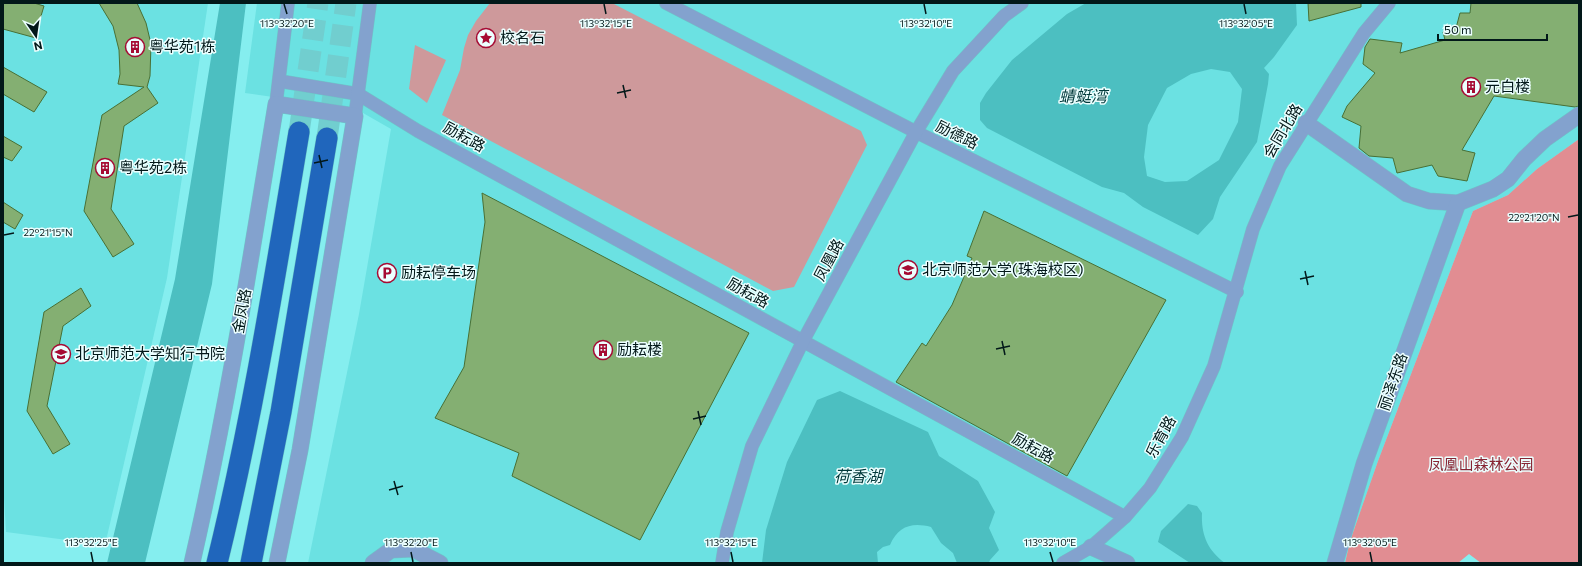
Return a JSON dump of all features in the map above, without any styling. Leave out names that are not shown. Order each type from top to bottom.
[{"type":"highway","name":"金凤路","points":[[217,563],[230,512],[277,267],[298,132]]},
{"type":"highway","points":[[251,563],[282,404],[327,138]]},
{"type":"street","points":[[288,3],[276,104],[355,116]]},
{"type":"street","points":[[277,563],[300,450],[355,116],[370,3]]},
{"type":"street","name":"励德路","points":[[666,3],[916,132],[1237,292]]},
{"type":"street","name":"凤凰路","points":[[722,563],[727,532],[752,446],[803,341],[916,132],[953,71],[1004,16],[1022,3]]},
{"type":"street","name":"会同北路","points":[[1237,292],[1254,229],[1280,166],[1364,33],[1389,3]]},
{"type":"street","points":[[279,80],[358,94]]},
{"type":"street","name":"励耘路","points":[[358,94],[418,131],[1126,518]]},
{"type":"street","name":"金凤路","points":[[192,563],[206,501],[246,287],[276,104]]},
{"type":"street","points":[[1306,123],[1407,194],[1429,201],[1458,203],[1493,188],[1508,179],[1545,139],[1579,115]]},
{"type":"street","name":"丽泽东路","points":[[1335,563],[1364,464],[1458,203]]},
{"type":"street","name":"乐育路","points":[[1063,563],[1091,547],[1126,518],[1150,488],[1182,437],[1214,366],[1237,292]]},
{"type":"street","points":[[1091,547],[1127,563]]},
{"type":"street","points":[[373,563],[391,550],[413,549],[440,563]]},
{"type":"shaded area","points":[[3,3],[208,3],[167,278],[105,545],[6,532],[3,481]]},
{"type":"shaded area","name":"北京师范大学(珠海校区)","points":[[257,3],[1579,3],[1579,139],[1537,169],[1508,195],[1473,211],[1378,461],[1350,541],[1345,563],[308,563],[359,314],[391,129],[356,109],[245,93]]},
{"type":"shaded area","points":[[490,3],[612,3],[861,131],[867,145],[794,287],[773,291],[442,115],[460,70],[468,35],[476,21]]},
{"type":"shaded area","points":[[415,45],[446,60],[427,103],[409,89]]},
{"type":"green space","name":"凤凰山森林公园","points":[[1579,139],[1579,563],[1481,563],[1469,554],[1458,563],[1345,563],[1350,541],[1378,461],[1473,211],[1508,195],[1537,169]]},
{"type":"water","points":[[220,3],[246,3],[212,284],[145,563],[107,563],[175,279]]},
{"type":"water","name":"蜻蜓湾","points":[[1086,3],[1296,3],[1297,25],[1274,57],[1264,68],[1269,74],[1257,142],[1220,197],[1213,219],[1198,235],[1143,207],[1124,193],[1102,187],[987,128],[980,120],[980,103],[1012,60],[1067,14]],"holes":[[[1211,69],[1230,72],[1242,89],[1238,122],[1219,160],[1187,181],[1165,182],[1147,176],[1144,157],[1148,125],[1167,88],[1191,74]]]},
{"type":"water","name":"荷香湖","points":[[840,391],[928,432],[939,456],[978,481],[995,512],[989,528],[999,550],[989,563],[957,563],[953,553],[941,543],[931,527],[912,525],[897,533],[890,545],[883,547],[877,552],[878,563],[762,563],[766,530],[787,462],[817,400]]},
{"type":"water","points":[[1188,504],[1197,506],[1202,513],[1206,541],[1214,553],[1225,563],[1190,563],[1158,542],[1161,531]]},
{"type":"building","points":[[3,3],[34,3],[44,6],[36,38],[3,29]]},
{"type":"building","name":"粤华苑2栋","points":[[99,3],[137,3],[146,23],[151,44],[150,76],[147,87],[158,103],[124,126],[111,209],[134,244],[113,257],[84,211],[102,115],[144,87],[118,84],[120,74],[119,50],[113,26]]},
{"type":"building","points":[[1308,3],[1361,3],[1361,7],[1309,21]]},
{"type":"building","name":"元白楼","points":[[1471,3],[1579,3],[1579,106],[1575,107],[1494,96],[1462,150],[1475,153],[1467,181],[1438,176],[1432,165],[1397,173],[1393,158],[1369,156],[1359,148],[1361,126],[1342,117],[1347,106],[1375,73],[1363,64],[1365,47],[1370,39],[1402,43],[1400,53],[1445,40],[1443,32],[1456,28],[1460,13],[1470,13]]},
{"type":"building","points":[[3,67],[47,92],[34,112],[3,94]]},
{"type":"building","points":[[3,136],[22,147],[12,161],[3,157]]},
{"type":"building","name":"励耘楼","points":[[482,193],[749,333],[640,540],[512,476],[519,453],[435,418],[464,367],[485,222]]},
{"type":"building","points":[[3,202],[23,215],[15,229],[3,222]]},
{"type":"building","points":[[984,211],[1166,300],[1067,476],[896,382],[922,343],[926,346],[952,305],[972,258],[967,256]]},
{"type":"building","points":[[81,288],[91,306],[63,326],[47,406],[70,444],[53,454],[27,411],[44,312]]},
{"type":"tunnel","points":[[299,132],[318,3]]},
{"type":"tunnel","points":[[327,138],[346,3]]},
{"type":"place","name":"校名石","points":[[486,38]]},
{"type":"place","name":"粤华苑1栋","points":[[135,47]]},
{"type":"place","name":"元白楼","points":[[1471,87]]},
{"type":"place","name":"粤华苑2栋","points":[[105,168]]},
{"type":"place","name":"北京师范大学(珠海校区)","points":[[908,270]]},
{"type":"place","name":"励耘停车场","points":[[387,273]]},
{"type":"place","name":"励耘楼","points":[[603,350]]},
{"type":"place","name":"北京师范大学知行书院","points":[[61,354]]}]
